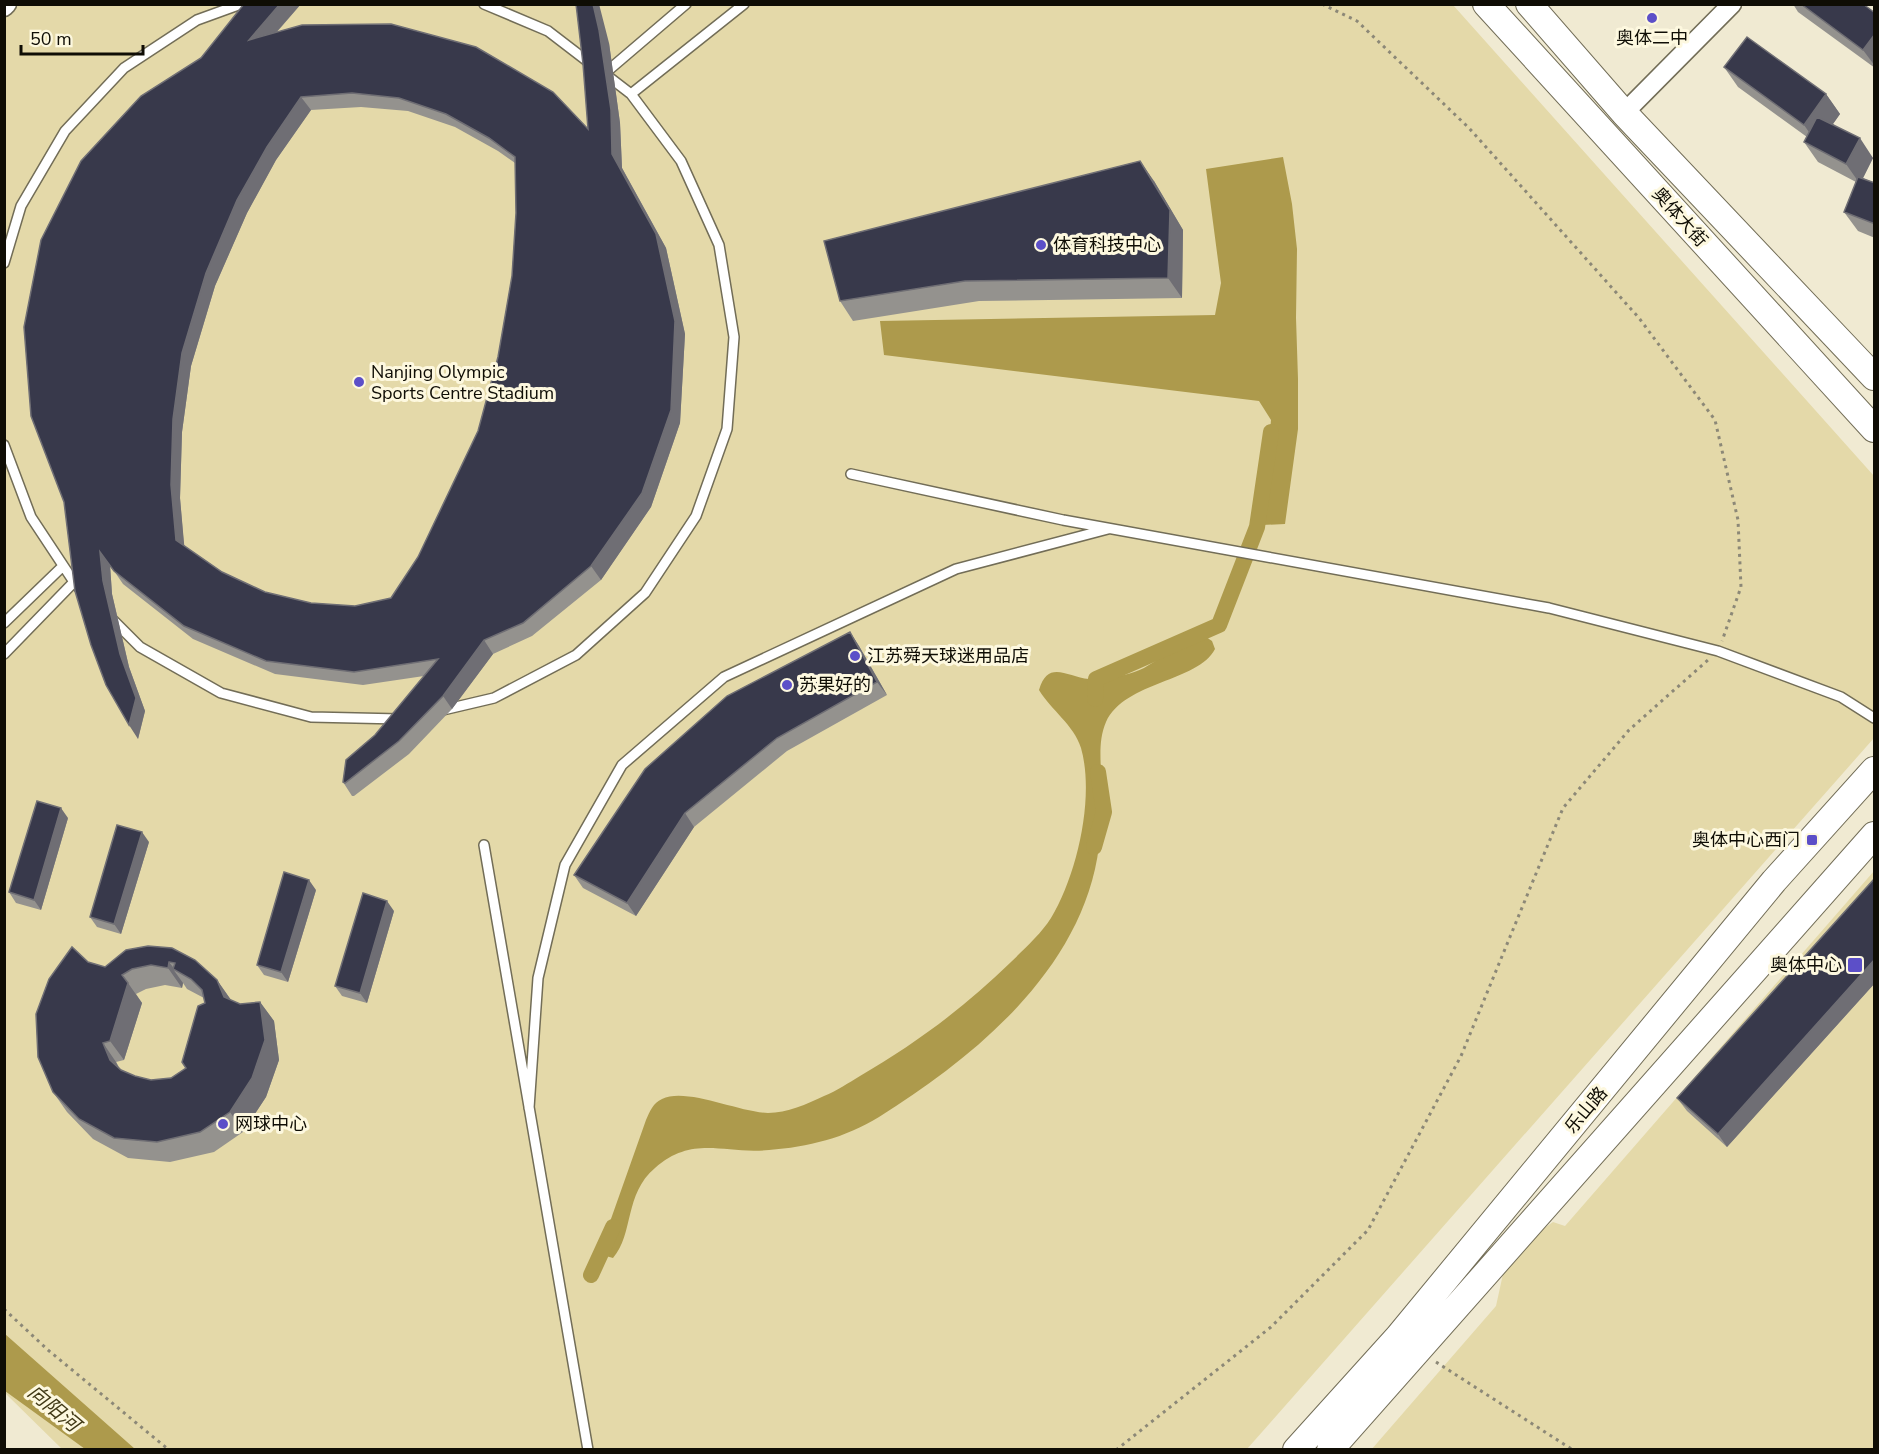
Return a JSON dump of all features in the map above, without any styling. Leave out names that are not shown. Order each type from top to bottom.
[{"type":"street","name":"奥体大街","points":[[1486,4],[1875,429]]},
{"type":"street","name":"奥体大街","points":[[1529,4],[1624,113],[1875,377]]},
{"type":"street","points":[[1624,113],[1732,4]]},
{"type":"street","name":"乐山路","points":[[1296,1449],[1398,1337],[1774,881],[1875,770]]},
{"type":"street","name":"乐山路","points":[[1330,1449],[1875,835]]},
{"type":"lane","points":[[4,263],[21,206],[64,131],[124,68],[197,20],[241,4]]},
{"type":"lane","points":[[438,711],[494,698],[576,655],[645,593],[696,516],[727,429],[734,337],[719,245],[681,161],[631,94],[548,31],[484,4]]},
{"type":"lane","points":[[604,74],[686,4]]},
{"type":"lane","points":[[631,94],[744,4]]},
{"type":"lane","points":[[4,445],[31,517],[74,582],[90,598]]},
{"type":"lane","points":[[851,474],[1111,528],[1549,608],[1718,651],[1842,697],[1875,718]]},
{"type":"lane","points":[[529,1108],[538,978],[565,865],[622,765],[724,677],[957,569],[1111,528]]},
{"type":"lane","points":[[4,623],[63,566]]},
{"type":"lane","points":[[4,654],[74,582]]},
{"type":"lane","points":[[107,615],[140,647],[221,693],[311,717],[404,719],[415,717]]},
{"type":"lane","points":[[484,844],[588,1449]]},
{"type":"path","points":[[1116,1449],[1271,1327],[1368,1230],[1461,1056],[1563,808],[1629,730],[1718,651],[1741,587],[1738,520],[1715,420],[1640,318],[1469,128],[1357,21],[1322,4]]},
{"type":"path","points":[[4,1309],[48,1350],[169,1449]]},
{"type":"path","points":[[1418,1350],[1573,1449]]},
{"type":"shaded area","points":[[5,5],[1453,5],[1874,476],[1874,738],[1247,1449],[63,1450],[5,1393]]},
{"type":"shaded area","points":[[1874,871],[1874,1449],[1371,1450],[1496,1306],[1503,1274],[1543,1229],[1553,1222],[1565,1226]]},
{"type":"water","points":[[1283,157],[1292,204],[1297,249],[1298,379],[1298,429],[1285,524],[1262,525],[1271,420],[1259,401],[884,355],[880,321],[1215,315],[1221,283],[1206,169]]},
{"type":"water","points":[[1206,637],[1212,641],[1215,649],[1206,660],[1193,669],[1129,698],[1115,708],[1106,722],[1100,750],[1099,846],[1089,890],[1072,931],[1048,969],[1020,1004],[987,1037],[952,1066],[916,1093],[853,1131],[798,1147],[753,1151],[697,1149],[669,1158],[645,1178],[638,1190],[620,1248],[613,1258],[606,1256],[603,1247],[606,1233],[646,1120],[656,1103],[672,1096],[684,1096],[768,1113],[797,1108],[829,1094],[900,1051],[939,1024],[994,979],[1047,924],[1069,880],[1076,858],[1085,812],[1086,789],[1085,768],[1078,740],[1039,690],[1048,675],[1059,672],[1094,679],[1135,672],[1189,641]]},
{"type":"water","name":"向阳河","points":[[5,1334],[135,1449],[85,1449],[5,1391]]},
{"type":"building","points":[[244,4],[280,4],[249,40],[302,25],[391,24],[476,47],[553,92],[588,129],[576,4],[593,4],[611,110],[612,154],[656,234],[675,321],[671,410],[642,493],[591,566],[523,623],[484,640],[443,696],[399,741],[345,783],[343,782],[346,760],[375,735],[438,659],[354,672],[266,661],[184,626],[114,571],[100,552],[103,581],[120,654],[136,698],[129,725],[106,685],[91,645],[75,591],[64,502],[31,416],[24,327],[41,240],[81,161],[141,96],[201,58]],"holes":[[[352,93],[399,98],[446,114],[489,138],[515,157],[516,213],[512,276],[498,357],[478,431],[418,557],[391,598],[355,606],[311,603],[265,592],[222,572],[176,540],[171,485],[173,419],[182,353],[206,273],[237,200],[267,147],[301,97]]]},
{"type":"building","points":[[1801,4],[1863,4],[1875,13],[1875,34],[1863,50]]},
{"type":"building","points":[[1747,37],[1826,94],[1804,125],[1724,67]]},
{"type":"building","points":[[1817,117],[1860,138],[1846,164],[1804,142]]},
{"type":"building","name":"体育科技中心","points":[[1140,161],[1170,210],[1168,278],[965,281],[840,301],[824,241]]},
{"type":"building","points":[[1858,177],[1875,183],[1875,224],[1844,212]]},
{"type":"building","points":[[850,632],[877,682],[777,738],[685,813],[627,903],[574,875],[645,769],[727,696]]},
{"type":"building","points":[[37,801],[61,808],[34,900],[9,892]]},
{"type":"building","points":[[117,825],[142,832],[114,924],[90,917]]},
{"type":"building","points":[[284,872],[309,880],[281,972],[257,965]]},
{"type":"building","points":[[1875,878],[1875,959],[1718,1134],[1677,1098]]},
{"type":"building","points":[[363,893],[387,901],[360,993],[335,986]]},
{"type":"building","points":[[148,946],[172,948],[195,960],[217,980],[224,997],[240,1004],[260,1002],[265,1040],[252,1078],[230,1112],[200,1132],[157,1142],[114,1138],[79,1119],[53,1092],[38,1057],[36,1014],[49,979],[72,947],[88,962],[105,967],[126,950]],"holes":[[[169,962],[175,963],[173,969],[191,979],[202,990],[205,1003],[198,1006],[182,1062],[186,1068],[171,1078],[151,1080],[135,1076],[121,1070],[110,1060],[103,1043],[110,1041],[128,983],[122,975],[132,969],[151,965],[168,968]]]},
{"type":"waterway","points":[[1095,699],[1096,679],[1219,625],[1257,527],[1271,432]]},
{"type":"waterway","points":[[1094,847],[1104,812],[1098,772]]},
{"type":"waterway","points":[[591,1275],[613,1227]]},
{"type":"place","name":"奥体二中","points":[[1652,18]]},
{"type":"place","name":"体育科技中心","points":[[1041,245]]},
{"type":"place","name":"Nanjing Olympic Sports Centre Stadium","points":[[359,382]]},
{"type":"place","name":"江苏舜天球迷用品店","points":[[855,656]]},
{"type":"place","name":"苏果好的","points":[[787,685]]},
{"type":"place","name":"奥体中心西门","points":[[1812,840]]},
{"type":"place","name":"奥体中心","points":[[1855,965]]},
{"type":"place","name":"网球中心","points":[[223,1124]]}]
